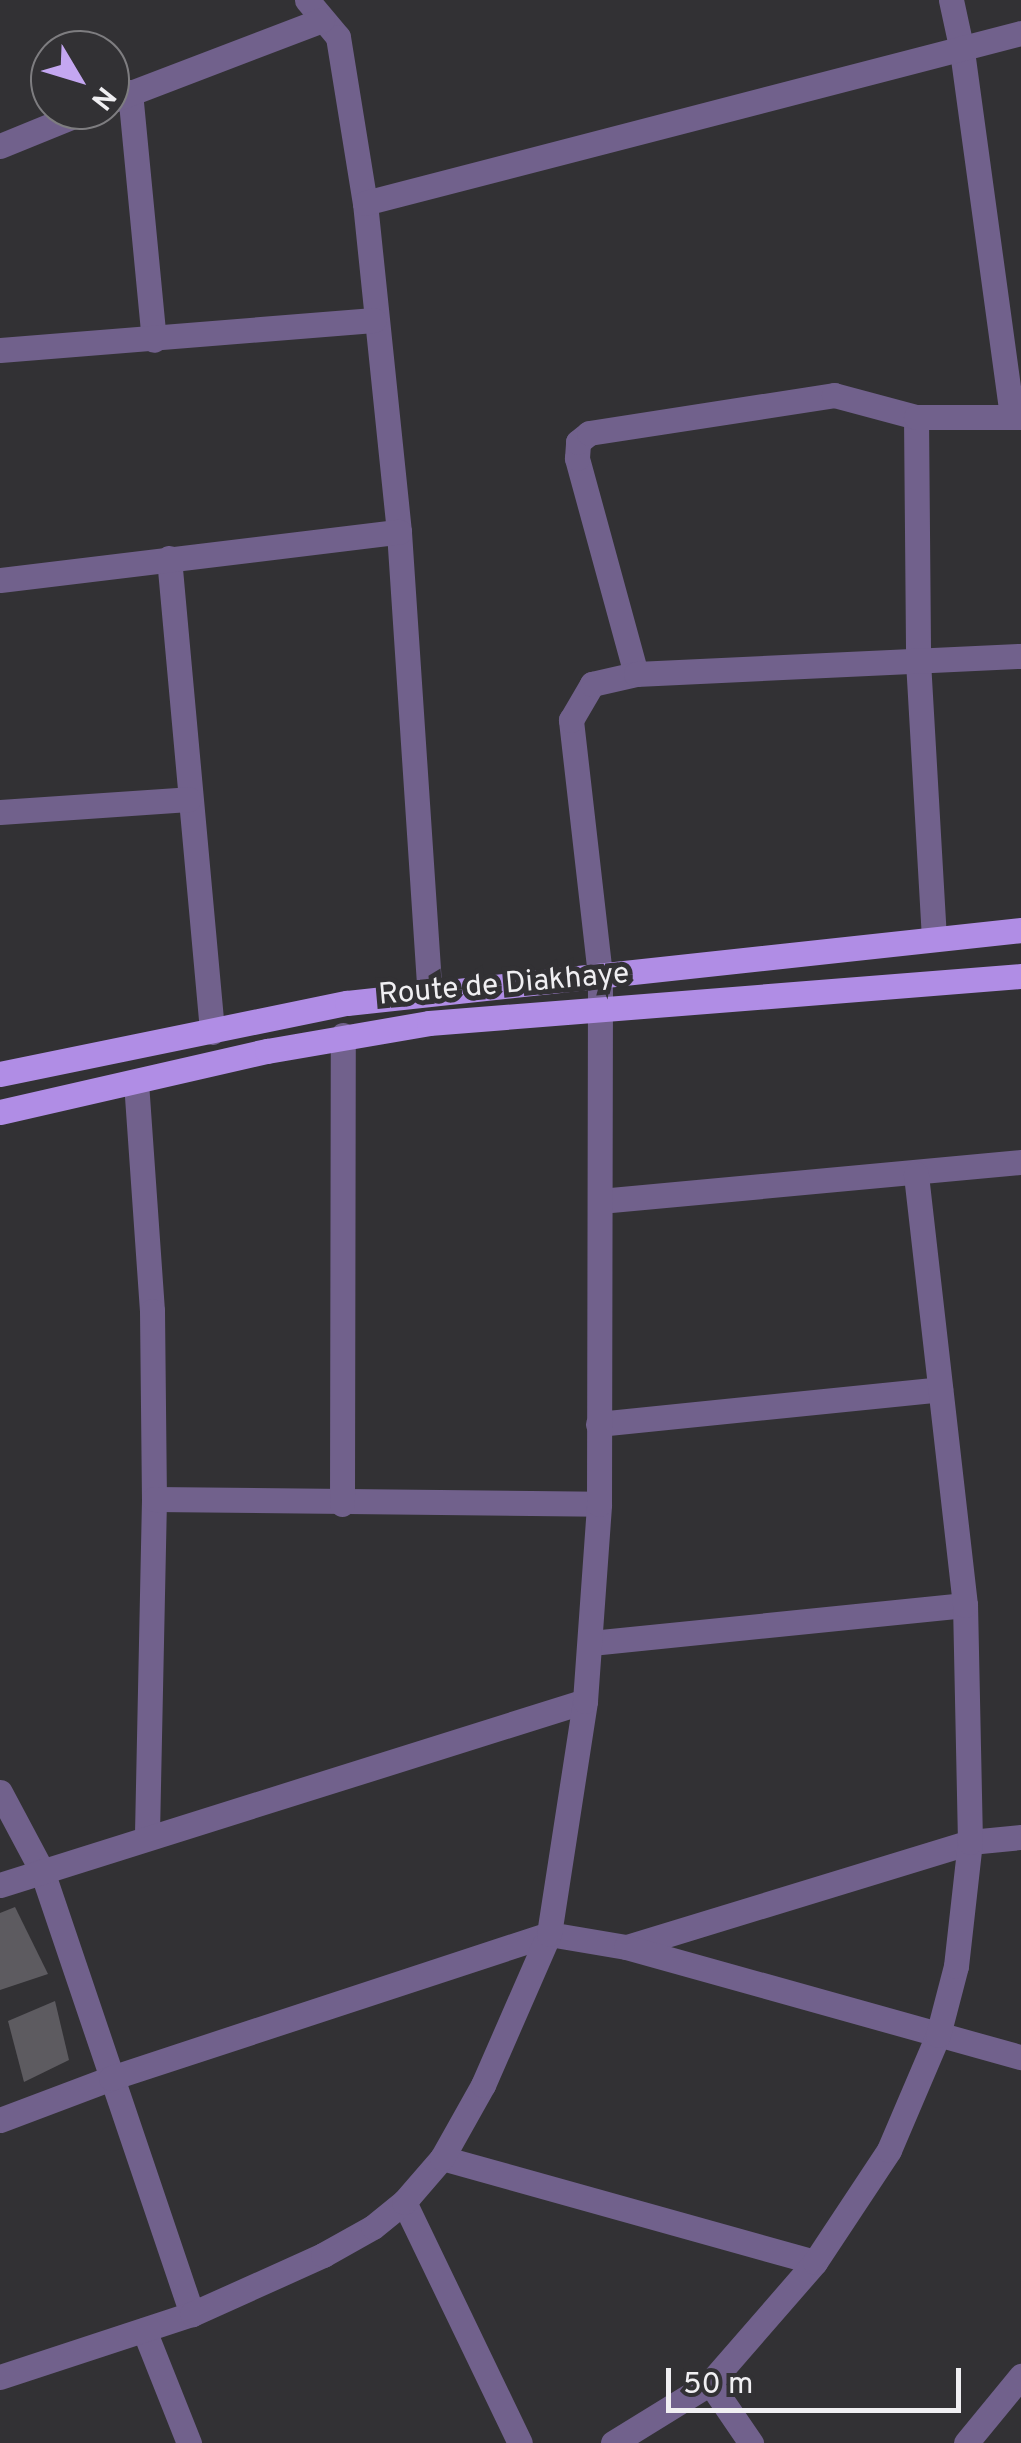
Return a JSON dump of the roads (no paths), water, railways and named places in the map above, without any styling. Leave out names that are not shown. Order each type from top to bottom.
[{"type":"main road","name":"Route de Diakhaye","points":[[0,1074],[346,1003],[1021,930]]},
{"type":"main road","name":"Route de Diakhaye","points":[[0,1112],[343,1036],[428,1023],[790,991],[1021,976]]},
{"type":"street","points":[[636,674],[578,458],[578,442],[589,433],[834,395],[916,417],[1016,417],[962,51],[951,0]]},
{"type":"street","points":[[130,93],[315,10],[338,38],[365,203],[374,320],[399,532],[430,993]]},
{"type":"street","points":[[365,203],[1021,33]]},
{"type":"street","points":[[0,146],[39,130]]},
{"type":"street","points":[[125,130],[154,340]]},
{"type":"street","points":[[0,350],[374,320]]},
{"type":"street","points":[[916,417],[918,660],[934,940]]},
{"type":"street","points":[[0,580],[399,532]]},
{"type":"street","points":[[169,558],[212,1032]]},
{"type":"street","points":[[0,2377],[192,2314],[323,2256],[404,2202],[442,2158],[512,2026],[548,1934],[591,1643],[599,1504],[600,976],[570,720],[592,684],[636,674],[1021,656]]},
{"type":"street","points":[[0,812],[189,798]]},
{"type":"street","points":[[342,1504],[343,1036]]},
{"type":"street","points":[[136,1082],[152,1311],[154,1499],[147,1836]]},
{"type":"street","points":[[600,1201],[1021,1162]]},
{"type":"street","points":[[613,2443],[710,2383],[815,2262],[890,2150],[938,2035],[956,1966],[970,1842],[965,1605],[916,1174]]},
{"type":"street","points":[[598,1424],[940,1390]]},
{"type":"street","points":[[154,1499],[599,1504]]},
{"type":"street","points":[[591,1643],[965,1605]]},
{"type":"street","points":[[0,1885],[584,1702]]},
{"type":"street","points":[[0,1792],[42,1871],[192,2314]]},
{"type":"street","points":[[626,1948],[970,1842],[1021,1838]]},
{"type":"street","points":[[0,2120],[110,2078],[548,1934],[626,1948],[1021,2057]]},
{"type":"street","points":[[442,2158],[815,2262]]},
{"type":"street","points":[[404,2202],[520,2443]]},
{"type":"street","points":[[144,2330],[189,2443]]},
{"type":"street","points":[[966,2443],[1021,2376]]},
{"type":"street","points":[[710,2383],[752,2443]]}]
